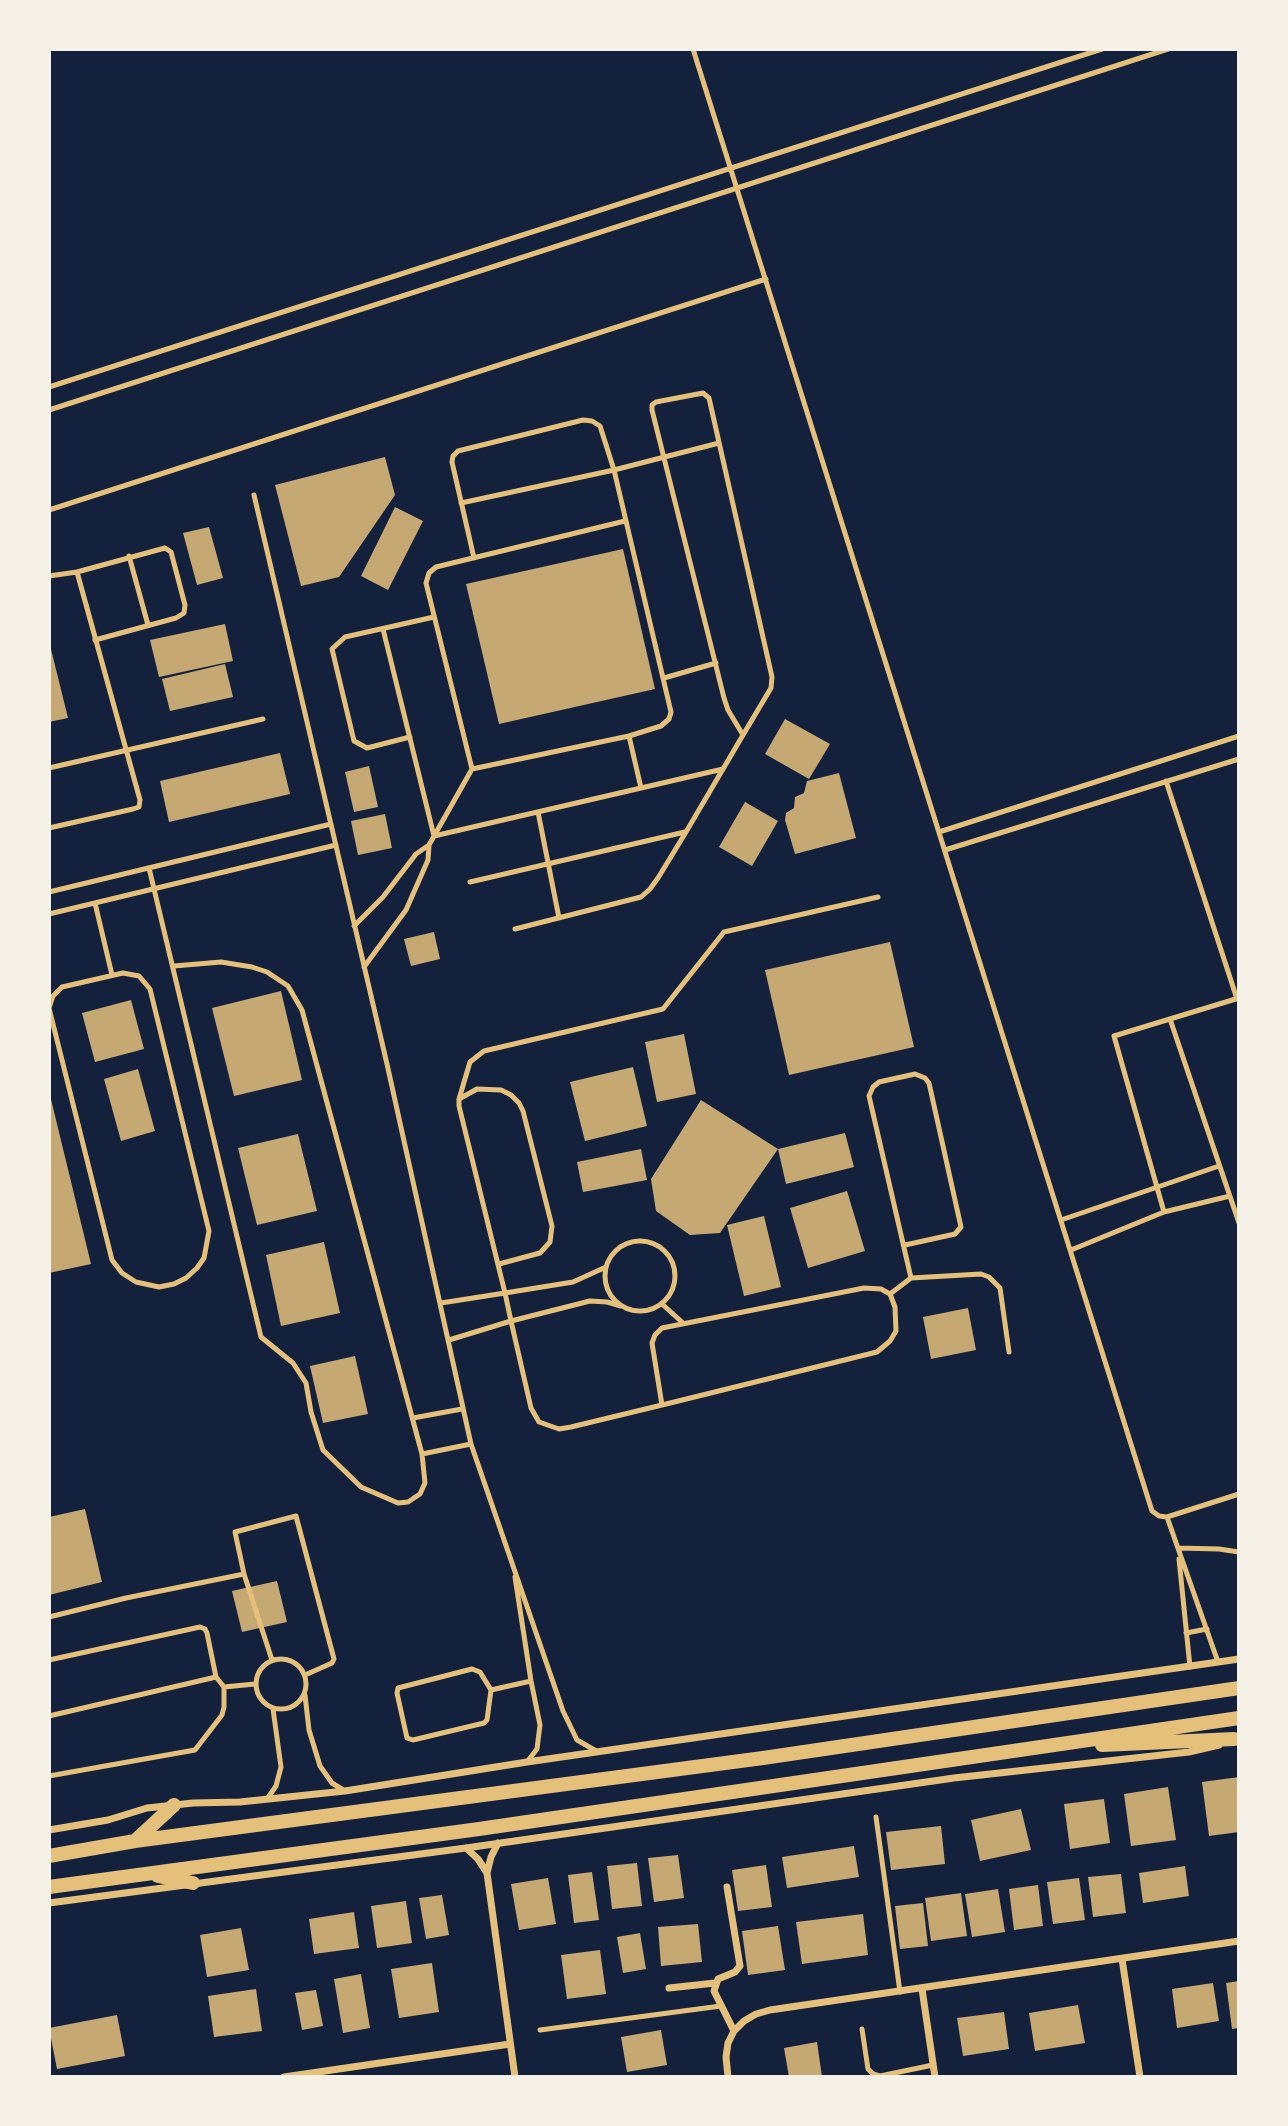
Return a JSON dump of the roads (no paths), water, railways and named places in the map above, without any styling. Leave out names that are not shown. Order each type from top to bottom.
[{"type":"main road","points":[[49,1856],[135,1841],[763,1758],[1239,1688]]},
{"type":"main road","points":[[49,1887],[492,1828],[1239,1718]]},
{"type":"main road","points":[[1021,1749],[1237,1738]]},
{"type":"main road","points":[[135,1841],[174,1804]]},
{"type":"main road","points":[[147,1873],[193,1883]]},
{"type":"street","points":[[49,1830],[174,1804],[345,1791],[527,1762],[1239,1660]]},
{"type":"street","points":[[49,1903],[466,1848],[954,1778],[1189,1752],[1237,1738]]},
{"type":"street","points":[[498,1843],[487,1873],[515,2077]]},
{"type":"street","points":[[466,1848],[478,1859],[487,1873]]},
{"type":"street","points":[[727,1887],[740,1966],[735,1972],[721,1976],[715,1983],[714,1992],[734,2031]]},
{"type":"street","points":[[728,2077],[726,2057],[728,2043],[734,2031],[756,2014],[770,2010],[1239,1941]]},
{"type":"street","points":[[1122,1959],[1140,2077]]},
{"type":"street","points":[[669,1988],[715,1983]]},
{"type":"street","points":[[922,1989],[935,2077]]},
{"type":"street","points":[[284,2077],[510,2044]]},
{"type":"lane","points":[[693,49],[1152,1511],[1167,1517],[1239,1494]]},
{"type":"lane","points":[[49,387],[1102,49]]},
{"type":"lane","points":[[49,410],[1168,49]]},
{"type":"lane","points":[[49,510],[766,279]]},
{"type":"lane","points":[[515,929],[641,897],[658,878],[771,688],[772,677],[709,398],[703,393],[656,402],[652,405],[652,410],[728,710],[743,735]]},
{"type":"lane","points":[[472,769],[629,736],[661,726],[669,719],[670,703],[614,470],[600,426],[583,420],[458,451],[452,462],[474,558]]},
{"type":"lane","points":[[461,503],[614,470],[719,443]]},
{"type":"lane","points":[[254,495],[471,1444],[562,1711],[572,1732],[585,1746],[598,1752]]},
{"type":"lane","points":[[364,967],[406,910],[428,860],[429,845],[472,769],[426,583],[429,573],[436,567],[625,521]]},
{"type":"lane","points":[[49,576],[77,572],[165,548],[171,551],[185,605],[184,613],[176,618],[95,640]]},
{"type":"lane","points":[[129,556],[148,625]]},
{"type":"lane","points":[[49,828],[139,807],[140,800],[77,572]]},
{"type":"lane","points":[[410,737],[367,748],[354,741],[332,649],[345,636],[434,617]]},
{"type":"lane","points":[[383,629],[434,836]]},
{"type":"lane","points":[[664,678],[716,663]]},
{"type":"lane","points":[[49,768],[263,719]]},
{"type":"lane","points":[[629,736],[641,788]]},
{"type":"lane","points":[[939,832],[1239,736]]},
{"type":"lane","points":[[945,850],[1239,759]]},
{"type":"lane","points":[[434,836],[723,769]]},
{"type":"lane","points":[[1164,1212],[1114,1036],[1238,999],[1166,781]]},
{"type":"lane","points":[[538,812],[559,918]]},
{"type":"lane","points":[[49,892],[331,824]]},
{"type":"lane","points":[[470,882],[686,832]]},
{"type":"lane","points":[[49,914],[336,845]]},
{"type":"lane","points":[[354,926],[383,897],[416,854],[429,845]]},
{"type":"lane","points":[[149,868],[261,1337],[293,1363],[306,1383],[311,1412],[323,1450],[361,1487],[398,1503],[408,1502],[420,1494],[425,1483],[422,1454],[309,1035],[295,996],[288,986],[267,972],[234,963],[174,966]]},
{"type":"lane","points":[[662,1405],[652,1343],[662,1328],[864,1288],[881,1289],[890,1294],[895,1307],[896,1331],[877,1352],[662,1405],[559,1429],[539,1422],[531,1408],[499,1264],[459,1107],[470,1062],[484,1051],[663,1009],[724,932],[878,897]]},
{"type":"lane","points":[[95,903],[112,975]]},
{"type":"lane","points":[[123,972],[144,979],[150,989],[207,1219],[209,1241],[204,1258],[197,1268],[174,1284],[159,1287],[135,1282],[122,1273],[112,1260],[49,1008],[51,996],[62,987],[123,972]]},
{"type":"lane","points":[[1170,1019],[1239,1223]]},
{"type":"lane","points":[[905,1245],[955,1234],[961,1227],[929,1083],[915,1074],[879,1082],[869,1096],[911,1278]]},
{"type":"lane","points":[[459,1099],[477,1089],[488,1088],[511,1095],[519,1103],[552,1226],[550,1242],[540,1253],[499,1264]]},
{"type":"lane","points":[[1061,1220],[1219,1166]]},
{"type":"lane","points":[[1070,1250],[1164,1212],[1230,1196]]},
{"type":"lane","points":[[449,1340],[590,1301],[607,1301],[621,1306],[635,1311],[649,1310],[662,1304],[671,1293],[675,1279],[673,1264],[666,1252],[653,1244],[639,1241],[624,1245],[613,1254],[606,1267],[605,1282],[611,1296],[621,1306]]},
{"type":"lane","points":[[440,1303],[573,1282],[606,1267]]},
{"type":"lane","points":[[890,1294],[911,1278],[981,1275],[989,1277],[1000,1288],[1009,1352]]},
{"type":"lane","points":[[662,1304],[683,1323]]},
{"type":"lane","points":[[413,1418],[462,1409]]},
{"type":"lane","points":[[422,1454],[471,1444]]},
{"type":"lane","points":[[272,1660],[243,1574],[234,1536],[235,1532],[296,1516],[334,1659],[332,1663],[305,1675]]},
{"type":"lane","points":[[1167,1517],[1218,1662]]},
{"type":"lane","points":[[1178,1548],[1239,1552]]},
{"type":"lane","points":[[1178,1548],[1190,1667]]},
{"type":"lane","points":[[512,1560],[540,1733],[537,1749],[527,1762]]},
{"type":"lane","points":[[49,1617],[243,1574]]},
{"type":"lane","points":[[49,1660],[200,1627],[207,1633],[216,1678],[224,1687],[222,1715],[195,1750],[49,1776]]},
{"type":"lane","points":[[1186,1633],[1207,1629]]},
{"type":"lane","points":[[305,1693],[292,1707],[273,1709],[260,1699],[255,1684],[260,1670],[272,1660],[288,1659],[301,1668],[305,1675],[306,1718],[320,1766],[332,1783],[345,1791]]},
{"type":"lane","points":[[472,1669],[481,1672],[491,1690],[487,1720],[484,1723],[413,1740],[407,1738],[398,1688],[472,1669]]},
{"type":"lane","points":[[49,1716],[216,1678]]},
{"type":"lane","points":[[491,1690],[531,1681]]},
{"type":"lane","points":[[224,1687],[255,1684]]},
{"type":"lane","points":[[267,1799],[276,1786],[281,1767],[273,1709]]},
{"type":"lane","points":[[876,1817],[900,1992]]},
{"type":"lane","points":[[540,2030],[721,2006]]},
{"type":"lane","points":[[862,2029],[868,2069],[873,2074],[880,2076],[933,2065]]}]
